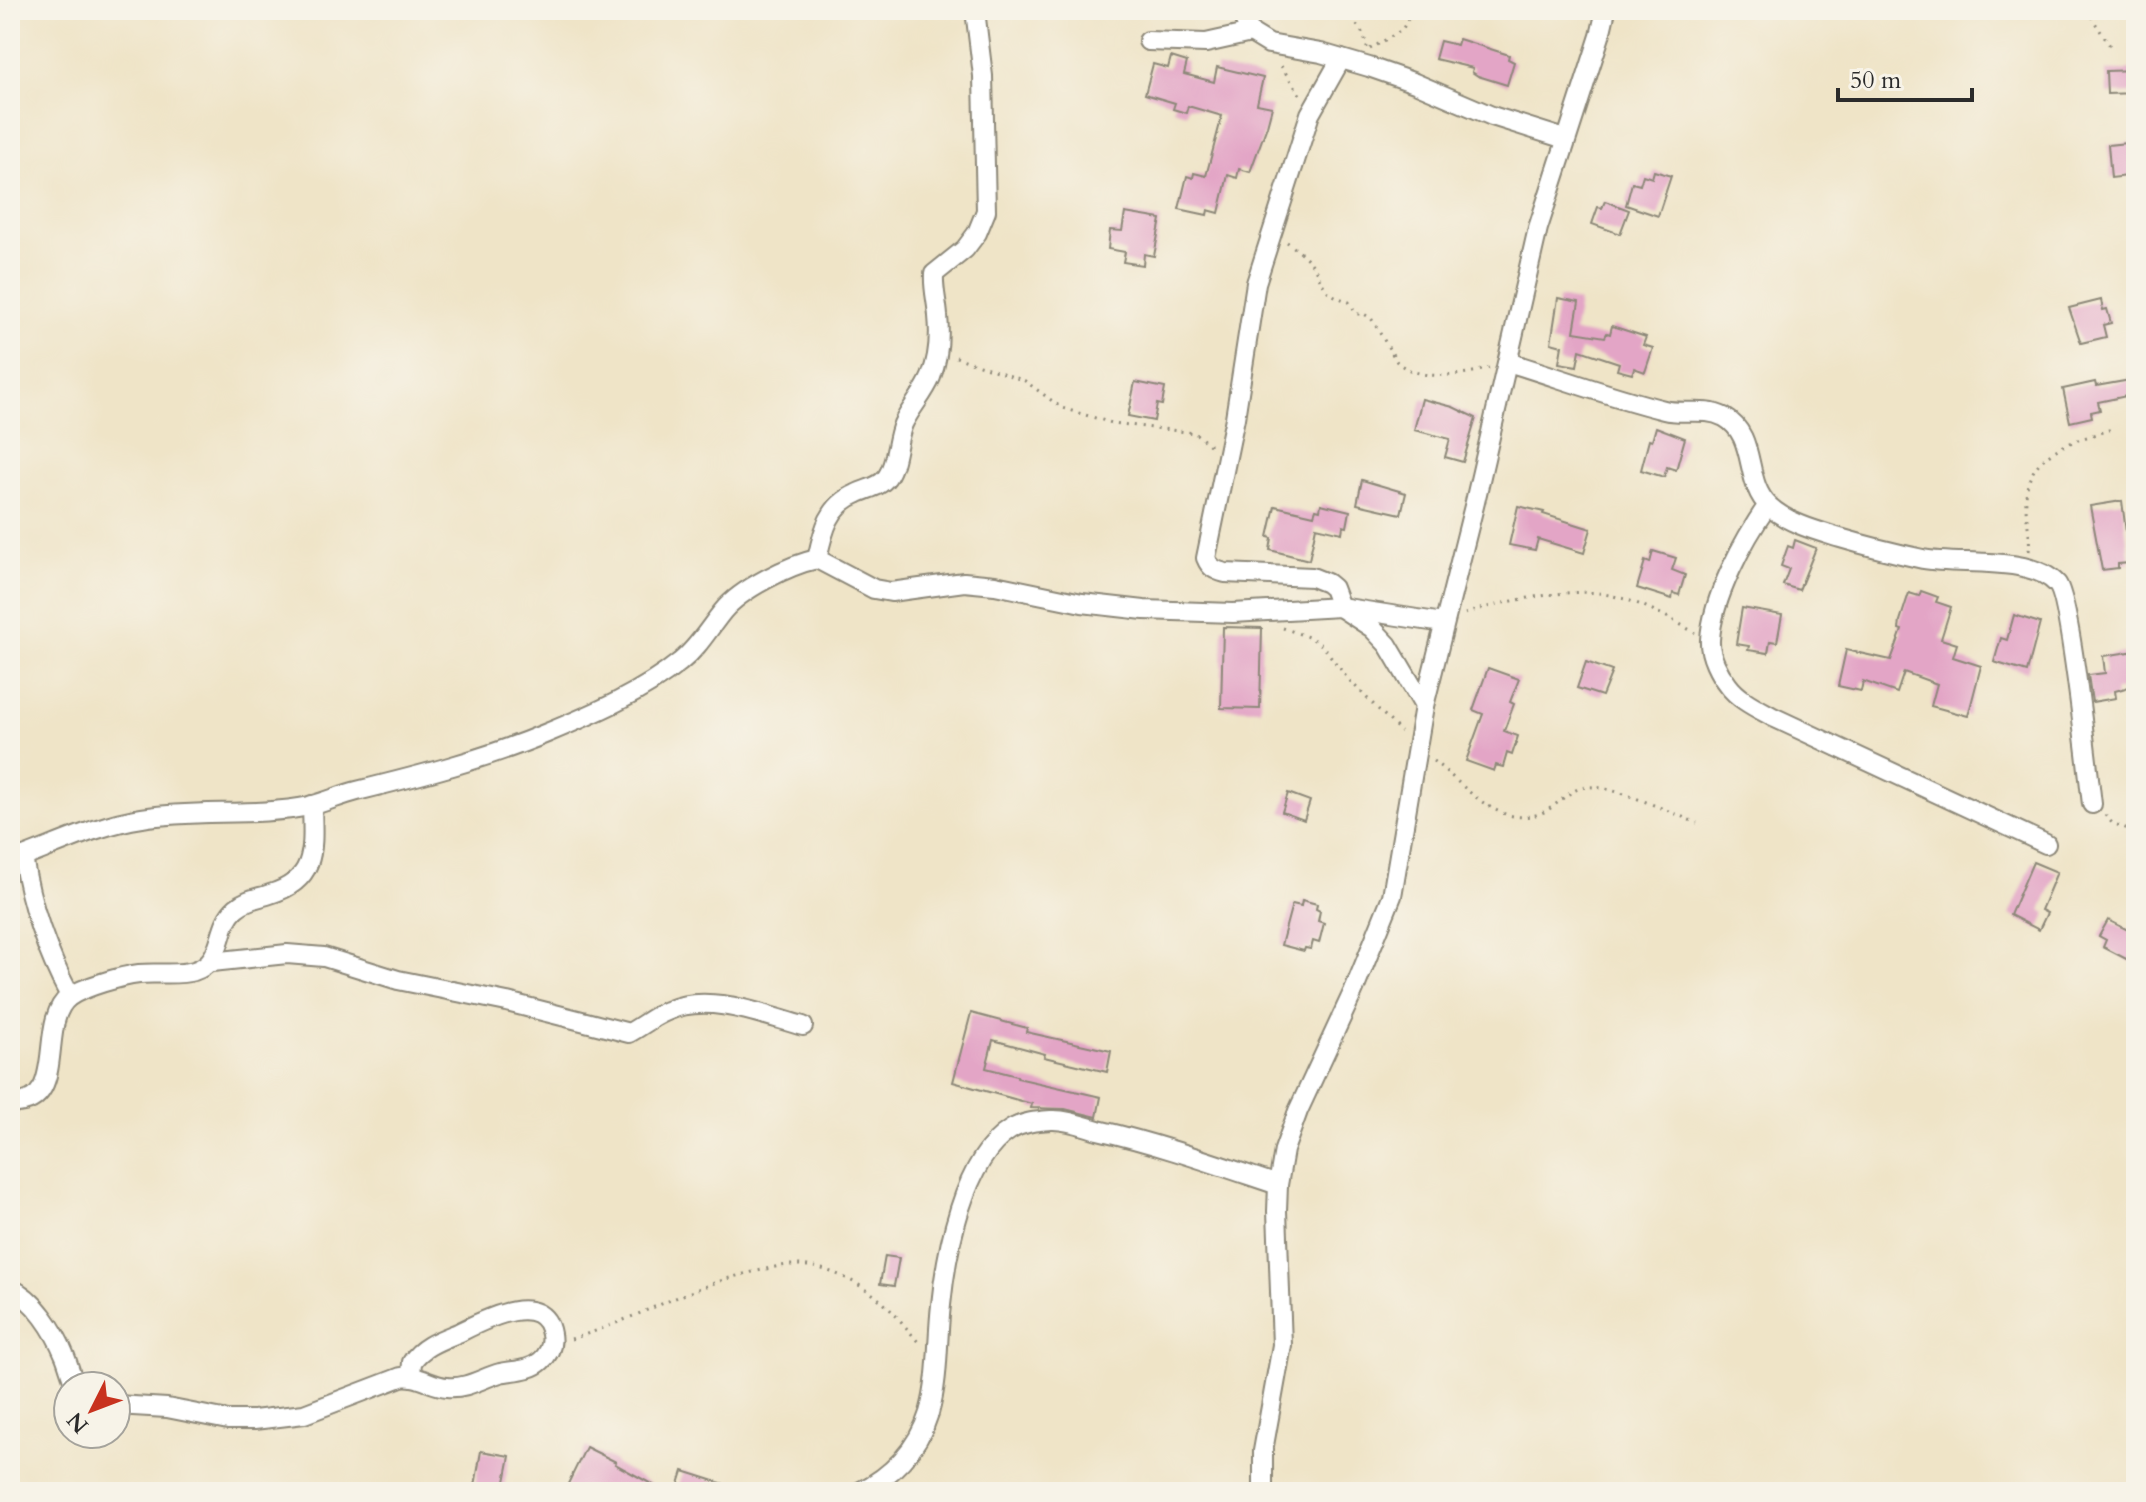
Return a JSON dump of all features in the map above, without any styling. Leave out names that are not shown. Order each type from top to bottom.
[{"type":"street","points":[[817,559],[824,528],[833,510],[845,500],[884,481],[890,472],[902,427],[931,376],[937,352],[934,274],[965,249],[977,233],[986,211],[983,76],[975,10]]},
{"type":"street","points":[[1239,10],[1251,33],[1269,44],[1341,59],[1415,83],[1492,116],[1565,139]]},
{"type":"street","points":[[1263,1492],[1263,1451],[1282,1345],[1278,1185],[1284,1150],[1392,896],[1424,706],[1538,228],[1606,10]]},
{"type":"street","points":[[1148,41],[1206,43],[1251,33]]},
{"type":"street","points":[[1341,59],[1310,114],[1256,283],[1235,418],[1206,558],[1215,571],[1225,573],[1266,573],[1322,579],[1333,588],[1340,607],[1372,628],[1388,645],[1403,665],[1424,706]]},
{"type":"street","points":[[1508,362],[1666,411],[1712,413],[1725,418],[1739,430],[1749,452],[1756,486],[1768,505],[1790,520],[1924,559],[2028,566],[2046,574],[2060,586],[2071,639],[2092,804]]},
{"type":"street","points":[[1768,505],[1746,535],[1728,575],[1710,642],[1717,668],[1729,687],[1746,702],[1773,717],[2046,844]]},
{"type":"street","points":[[70,996],[39,931],[17,859],[79,833],[141,818],[179,814],[240,814],[312,805],[488,756],[549,732],[654,682],[683,660],[738,597],[796,565],[817,559],[874,589],[891,592],[964,582],[995,585],[1082,603],[1144,610],[1233,613],[1340,607],[1443,623]]},
{"type":"street","points":[[212,962],[228,918],[237,907],[292,885],[306,871],[313,851],[312,805]]},
{"type":"street","points":[[10,1103],[21,1104],[41,1091],[47,1077],[57,1016],[70,996],[137,974],[187,972],[212,962],[287,954],[324,957],[398,980],[507,1002],[629,1033],[666,1011],[686,1005],[715,1005],[803,1026]]},
{"type":"street","points":[[859,1492],[893,1471],[914,1446],[929,1414],[946,1264],[959,1212],[971,1180],[988,1152],[1008,1131],[1026,1122],[1055,1120],[1194,1157],[1278,1185]]},
{"type":"street","points":[[10,1288],[18,1291],[47,1322],[70,1370]]},
{"type":"street","points":[[132,1406],[167,1408],[228,1420],[285,1417],[313,1412],[388,1381],[411,1375],[443,1387],[474,1384],[497,1374],[539,1364],[552,1344],[550,1331],[544,1318],[529,1310],[507,1311],[428,1347],[412,1362],[411,1375]]},
{"type":"path","points":[[1338,10],[1360,28],[1365,36],[1367,51],[1402,30],[1413,10]]},
{"type":"path","points":[[2087,10],[2112,49]]},
{"type":"path","points":[[1280,65],[1310,114]]},
{"type":"path","points":[[1272,229],[1311,264],[1330,295],[1349,302],[1354,313],[1371,318],[1403,367],[1413,371],[1456,375],[1508,362]]},
{"type":"path","points":[[937,352],[1025,381],[1062,408],[1112,423],[1195,433],[1213,449]]},
{"type":"path","points":[[2028,566],[2030,538],[2025,498],[2032,472],[2057,447],[2112,429]]},
{"type":"path","points":[[1443,623],[1482,608],[1517,600],[1597,593],[1638,603],[1710,642]]},
{"type":"path","points":[[1274,625],[1311,638],[1323,646],[1347,678],[1396,725],[1416,750],[1489,808],[1525,816],[1541,813],[1587,787],[1616,793],[1697,823]]},
{"type":"path","points":[[2092,804],[2112,823],[2136,832]]},
{"type":"path","points":[[552,1344],[596,1332],[695,1289],[744,1274],[791,1265],[819,1268],[869,1292],[892,1311],[937,1363]]},
{"type":"building","points":[[1459,39],[1509,55],[1508,59],[1514,62],[1507,85],[1478,76],[1472,72],[1473,68],[1435,59],[1440,41],[1457,45]]},
{"type":"building","points":[[1171,57],[1187,62],[1184,74],[1214,82],[1217,67],[1263,78],[1257,104],[1272,107],[1250,172],[1239,169],[1237,178],[1228,175],[1219,213],[1208,210],[1207,215],[1179,209],[1187,176],[1193,178],[1194,173],[1206,176],[1222,116],[1188,106],[1186,113],[1173,109],[1175,103],[1145,94],[1153,64],[1168,68]]},
{"type":"building","points":[[2136,70],[2136,93],[2107,94],[2106,71]]},
{"type":"building","points":[[2136,142],[2136,175],[2111,178],[2108,145]]},
{"type":"building","points":[[1654,171],[1671,176],[1658,216],[1626,205],[1632,183],[1640,185],[1643,175],[1652,178]]},
{"type":"building","points":[[1605,201],[1629,210],[1620,234],[1592,224],[1598,207],[1602,208]]},
{"type":"building","points":[[1125,213],[1161,219],[1154,256],[1144,254],[1143,265],[1123,262],[1125,252],[1108,249],[1110,230],[1122,231]]},
{"type":"building","points":[[1558,298],[1579,302],[1574,332],[1605,337],[1607,333],[1610,334],[1612,326],[1646,337],[1643,345],[1653,348],[1645,372],[1634,368],[1632,374],[1617,370],[1619,363],[1580,350],[1577,366],[1559,363],[1562,346],[1551,343]]},
{"type":"building","points":[[2101,300],[2111,323],[2103,325],[2106,337],[2081,343],[2069,308]]},
{"type":"building","points":[[2136,379],[2136,394],[2098,402],[2100,410],[2091,412],[2092,417],[2070,422],[2063,389],[2095,382],[2096,386]]},
{"type":"building","points":[[1135,382],[1165,388],[1162,405],[1157,404],[1154,421],[1128,416]]},
{"type":"building","points":[[1422,399],[1453,407],[1476,418],[1463,462],[1445,457],[1450,439],[1414,430]]},
{"type":"building","points":[[1656,427],[1685,438],[1676,470],[1667,467],[1664,477],[1641,470]]},
{"type":"building","points":[[1362,480],[1406,493],[1401,514],[1357,504]]},
{"type":"building","points":[[2122,501],[2130,563],[2102,570],[2090,506]]},
{"type":"building","points":[[1321,504],[1350,511],[1347,527],[1343,526],[1342,533],[1316,527],[1309,560],[1270,550],[1272,538],[1268,537],[1275,506],[1314,515]]},
{"type":"building","points":[[1518,506],[1591,529],[1584,553],[1538,539],[1535,550],[1509,545]]},
{"type":"building","points":[[1795,540],[1816,548],[1799,590],[1783,585],[1789,569],[1781,566],[1788,546],[1793,548]]},
{"type":"building","points":[[1653,551],[1676,558],[1672,570],[1685,575],[1679,595],[1673,593],[1672,599],[1637,588],[1645,561],[1650,563]]},
{"type":"building","points":[[1921,591],[1938,597],[1936,602],[1951,607],[1941,639],[1957,644],[1953,657],[1981,666],[1968,716],[1931,706],[1937,684],[1904,672],[1897,693],[1863,681],[1861,691],[1838,686],[1846,650],[1891,660],[1902,630],[1899,629],[1900,621],[1909,593],[1919,596]]},
{"type":"building","points":[[1742,608],[1782,615],[1777,642],[1770,641],[1768,653],[1748,650],[1749,646],[1736,644]]},
{"type":"building","points":[[2014,615],[2040,623],[2027,672],[1994,662],[2001,638],[2007,640]]},
{"type":"building","points":[[1223,627],[1262,628],[1260,709],[1221,708]]},
{"type":"building","points":[[2136,651],[2136,685],[2115,691],[2116,698],[2092,702],[2088,675],[2105,673],[2103,656]]},
{"type":"building","points":[[1586,662],[1612,671],[1602,696],[1577,688]]},
{"type":"building","points":[[1488,668],[1519,679],[1504,731],[1518,736],[1512,755],[1507,753],[1503,767],[1496,765],[1494,771],[1466,761],[1483,714],[1473,710]]},
{"type":"building","points":[[1288,793],[1310,801],[1304,820],[1282,812]]},
{"type":"building","points":[[2033,862],[2057,872],[2041,910],[2047,913],[2039,930],[2010,915]]},
{"type":"building","points":[[1302,900],[1317,904],[1316,909],[1320,911],[1318,921],[1324,923],[1319,943],[1313,941],[1311,949],[1305,948],[1304,951],[1281,945],[1292,904],[1301,906]]},
{"type":"building","points":[[2108,920],[2136,934],[2136,964],[2103,947],[2106,940],[2099,936]]},
{"type":"building","points":[[971,1013],[1027,1028],[1026,1032],[1111,1051],[1107,1072],[1044,1057],[1045,1054],[993,1040],[986,1068],[1101,1097],[1097,1117],[1065,1109],[1031,1108],[1032,1104],[953,1082]]},
{"type":"building","points":[[885,1256],[899,1258],[894,1286],[880,1284]]},
{"type":"building","points":[[586,1447],[616,1462],[666,1492],[564,1492]]},
{"type":"building","points":[[481,1451],[510,1456],[503,1492],[474,1492]]},
{"type":"building","points":[[683,1471],[740,1489],[740,1492],[705,1492],[679,1484]]}]
